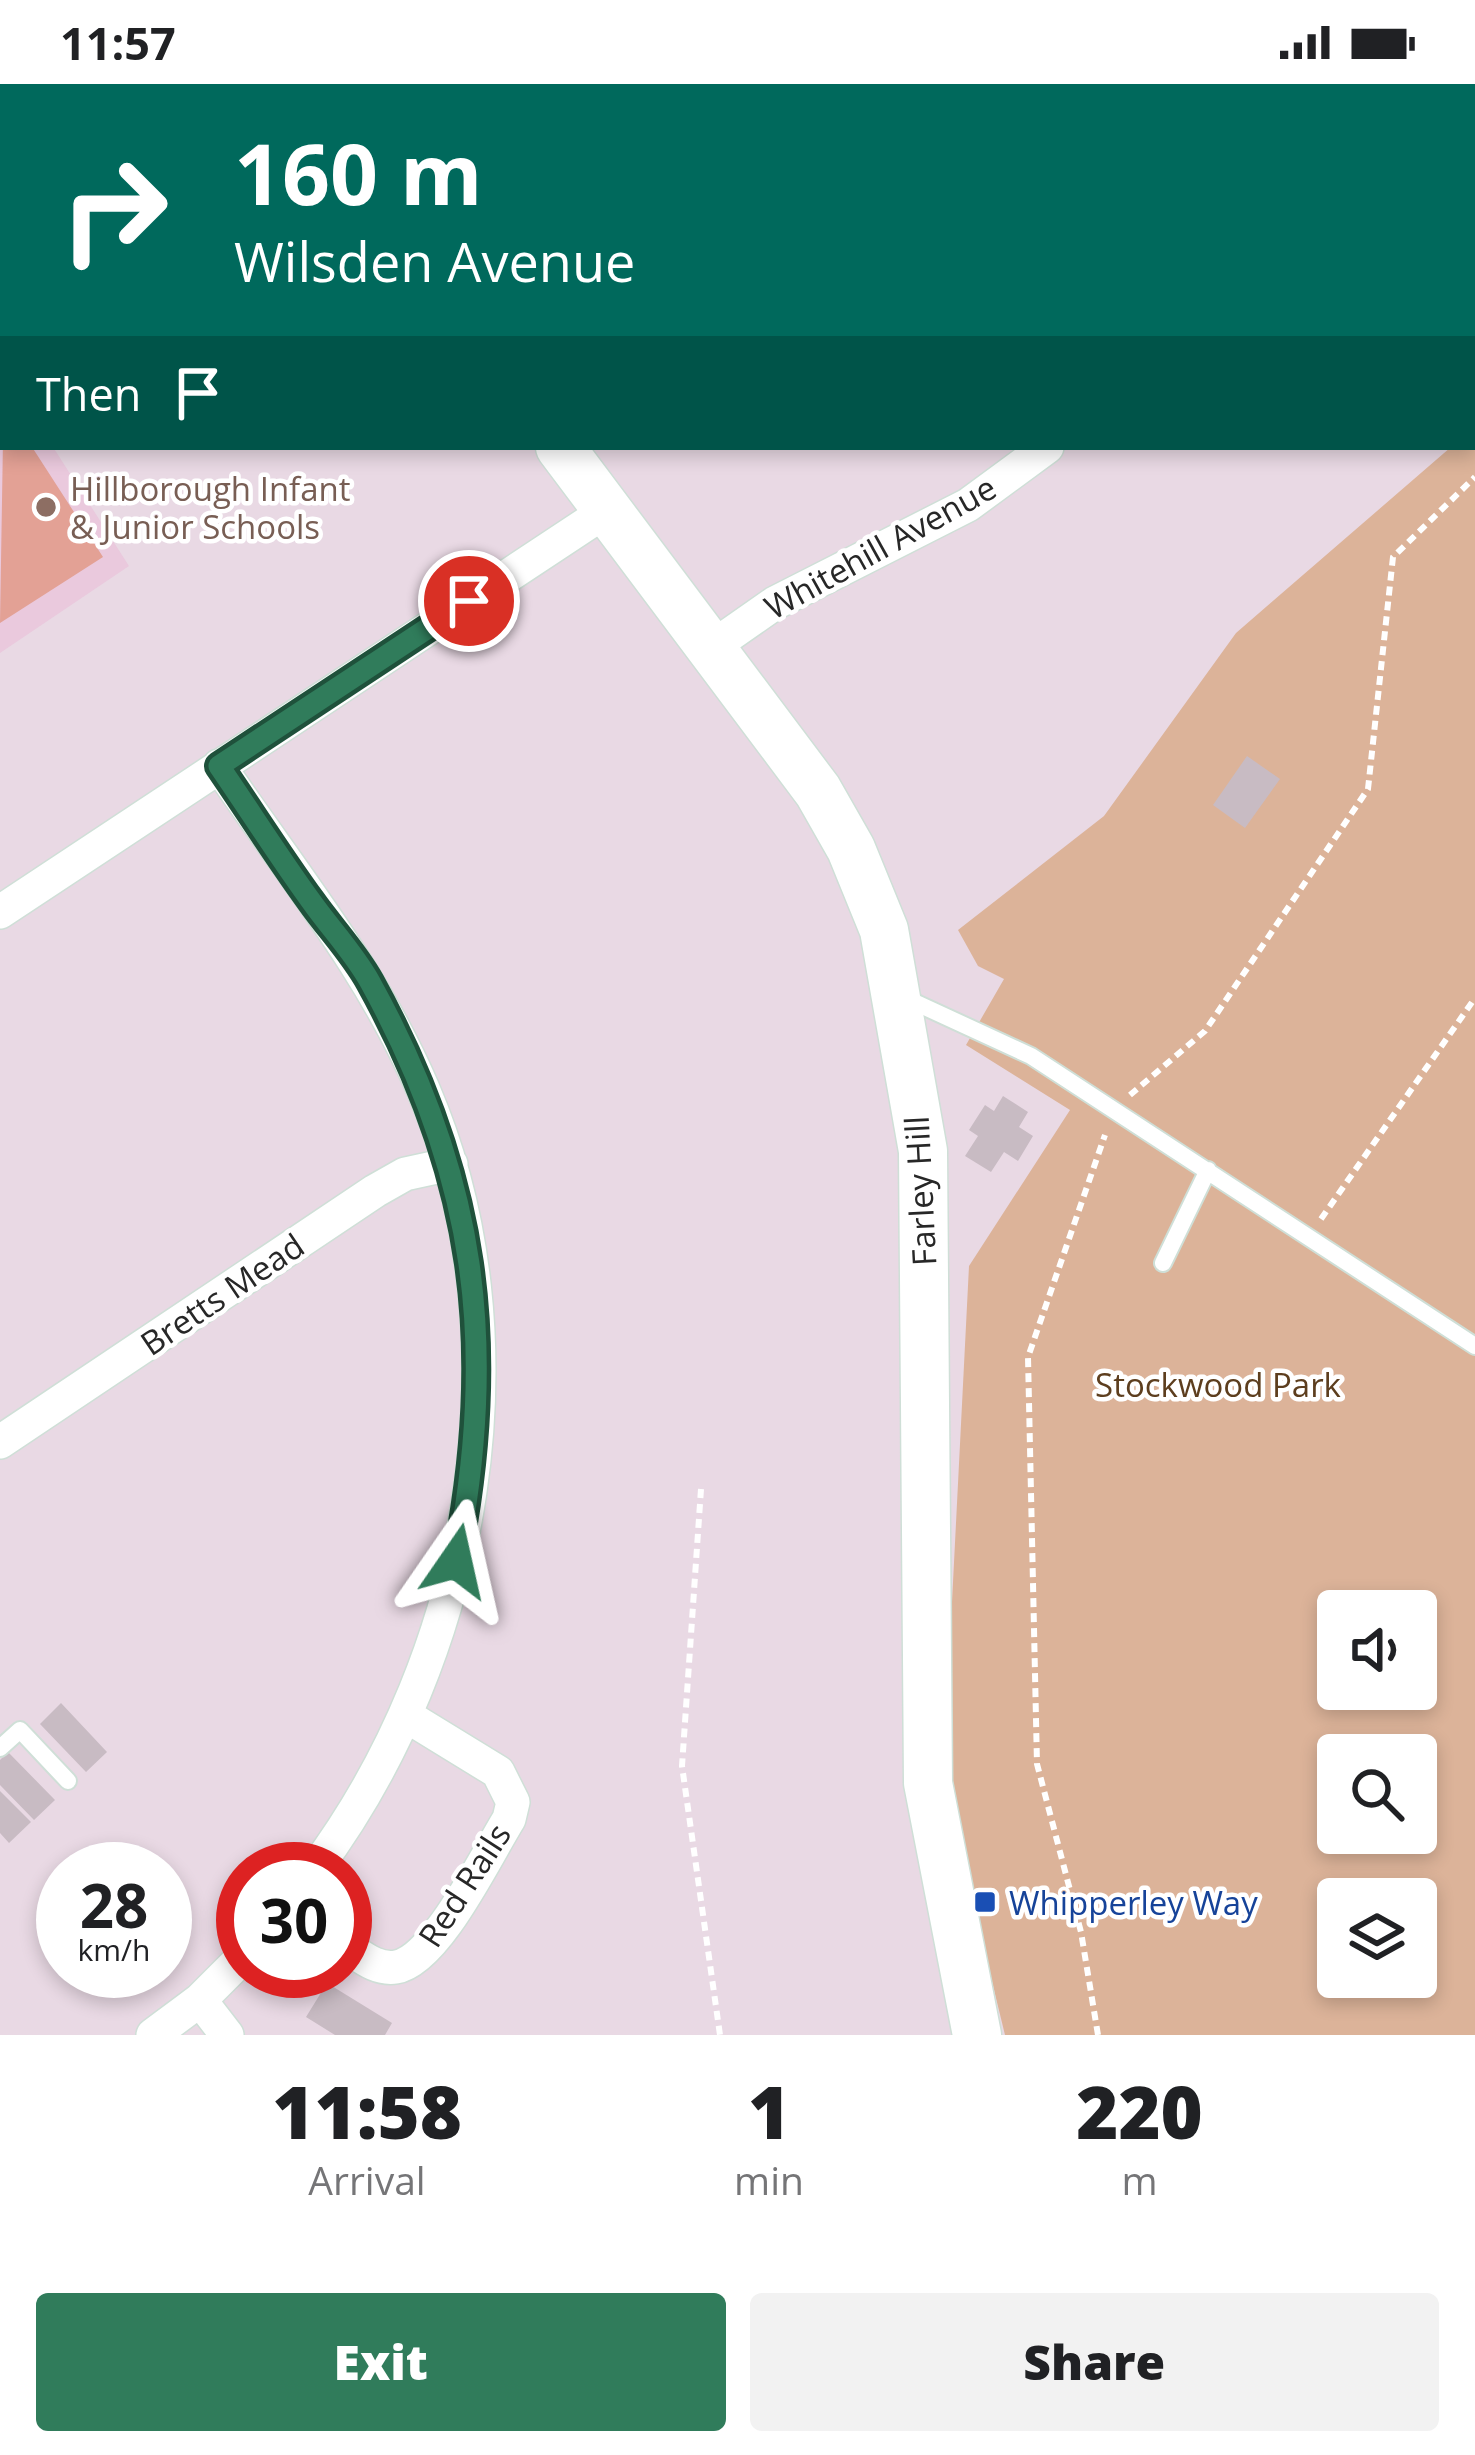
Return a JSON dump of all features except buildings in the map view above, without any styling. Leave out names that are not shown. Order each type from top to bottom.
[{"type":"main road","name":"Farley Hill","points":[[562,450],[818,791],[851,849],[884,930],[900,995],[923,1151],[928,1783],[977,2035]]},
{"type":"street","name":"Whitehill Avenue","points":[[712,647],[775,603],[968,505],[1043,450]]},
{"type":"street","points":[[0,912],[609,509]]},
{"type":"street","points":[[219,766],[368,978],[423,1088],[452,1164],[476,1306],[480,1376],[472,1480],[456,1561],[405,1715],[364,1795],[333,1842]]},
{"type":"street","name":"Bretts Mead","points":[[0,1442],[375,1191],[405,1174],[452,1164]]},
{"type":"street","name":"Red Rails","points":[[372,1963],[394,1967],[428,1949],[509,1819],[513,1802],[498,1772],[405,1715]]},
{"type":"street","points":[[153,2035],[216,1984]]},
{"type":"street","points":[[200,2000],[227,2035]]},
{"type":"lane","points":[[900,995],[1031,1056],[1475,1346]]},
{"type":"lane","points":[[1163,1263],[1208,1170]]},
{"type":"lane","points":[[0,1748],[20,1730],[68,1781]]},
{"type":"path","points":[[1309,1237],[1475,998]]},
{"type":"path","points":[[701,1490],[682,1766],[720,2035]]},
{"type":"shaded area","name":"Hillborough Infant & Junior Schools","points":[[0,450],[55,450],[129,566],[0,653]]},
{"type":"shaded area","name":"Hillborough Infant & Junior Schools","points":[[3,450],[34,450],[103,557],[0,623]]},
{"type":"green space","name":"Stockwood Park","points":[[1448,450],[1475,450],[1475,2035],[1005,2035],[943,1780],[969,1266],[1070,1110],[966,1045],[1004,979],[978,966],[958,930],[1104,816],[1236,633]]},
{"type":"place","name":"Hillborough Infant & Junior Schools","points":[[46,507]]},
{"type":"place","name":"Whipperley Way","points":[[985,1902]]},
{"type":"route","points":[[456,1561],[472,1480],[480,1376],[476,1306],[452,1164],[423,1088],[368,978],[219,766],[469,601]]}]
